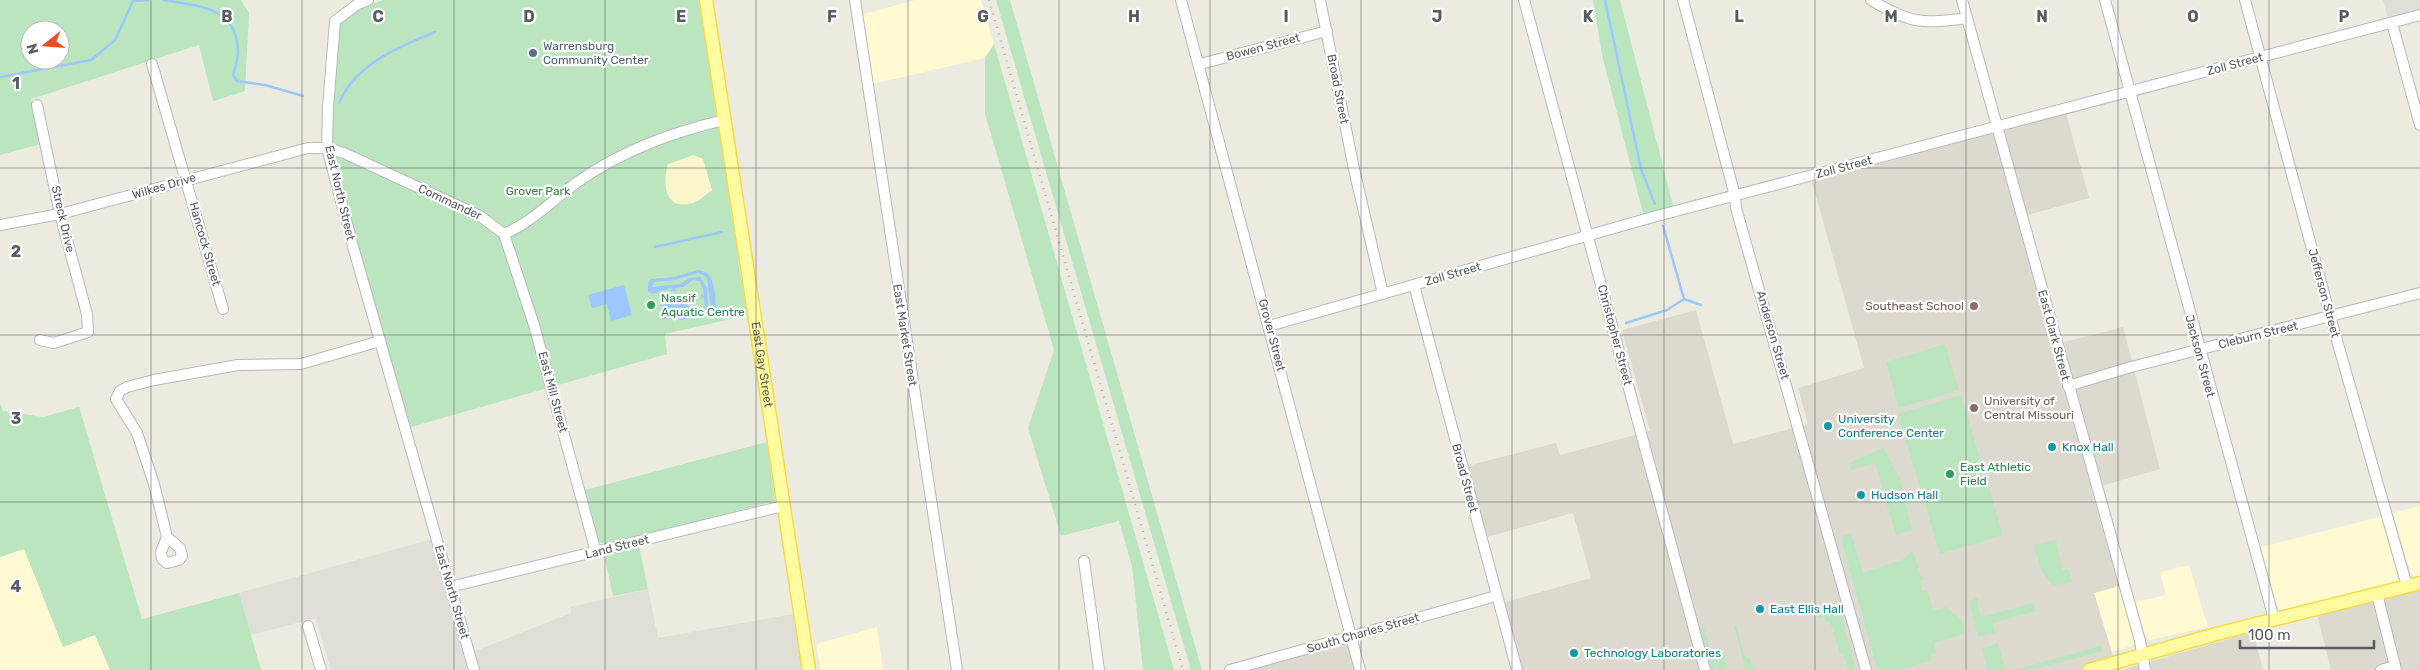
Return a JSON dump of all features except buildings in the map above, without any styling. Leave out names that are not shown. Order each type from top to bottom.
[{"type":"main road","name":"East Gay Street","points":[[706,0],[809,670]]},
{"type":"main road","points":[[2089,670],[2274,619],[2420,583]]},
{"type":"street","name":"East North Street","points":[[368,0],[358,4],[335,21],[328,107],[327,148],[474,670]]},
{"type":"street","name":"East Market Street","points":[[855,0],[957,670]]},
{"type":"street","name":"Grover Street","points":[[1182,0],[1360,670]]},
{"type":"street","name":"Broad Street","points":[[1320,0],[1354,169],[1383,294]]},
{"type":"street","name":"Christopher Street","points":[[1524,0],[1705,670]]},
{"type":"street","name":"Anderson Street","points":[[1683,0],[1735,196],[1739,218],[1866,670]]},
{"type":"street","points":[[1871,0],[1906,20],[1934,22],[1967,18]]},
{"type":"street","name":"East Clark Street","points":[[1962,0],[2140,641],[2145,670]]},
{"type":"street","name":"Jackson Street","points":[[2105,0],[2199,350],[2274,619]]},
{"type":"street","name":"Jefferson Street","points":[[2244,0],[2330,316],[2407,586]]},
{"type":"street","name":"Zoll Street","points":[[1269,326],[1735,196],[2420,15]]},
{"type":"street","points":[[2392,23],[2420,125]]},
{"type":"street","name":"Bowen Street","points":[[1200,64],[1327,30]]},
{"type":"street","name":"Hancock Street","points":[[152,64],[224,309]]},
{"type":"street","name":"Streck Drive","points":[[37,105],[60,214],[87,314],[88,332],[54,343],[40,340]]},
{"type":"street","points":[[504,234],[528,222],[575,184],[623,154],[660,137],[724,120]]},
{"type":"street","name":"Wilkes Drive","points":[[0,226],[60,214],[308,148],[327,148]]},
{"type":"street","name":"Commander","points":[[327,148],[344,153],[480,216],[504,234]]},
{"type":"street","name":"East Mill Street","points":[[504,234],[550,380],[596,552]]},
{"type":"street","name":"Broad Street","points":[[1414,285],[1517,670]]},
{"type":"street","name":"Cleburn Street","points":[[2068,386],[2420,293]]},
{"type":"street","points":[[167,537],[141,442],[120,407],[117,397],[127,387],[154,380],[238,365],[301,364],[380,341]]},
{"type":"street","name":"Land Street","points":[[450,587],[784,506]]},
{"type":"street","points":[[1084,561],[1099,670]]},
{"type":"street","points":[[2377,594],[2396,668],[2381,670]]},
{"type":"street","name":"South Charles Street","points":[[1230,670],[1496,596]]},
{"type":"street","points":[[308,626],[321,670]]},
{"type":"shaded area","points":[[915,0],[981,0],[994,44],[985,58],[872,84],[861,15]]},
{"type":"shaded area","points":[[2383,0],[2420,0],[2420,11],[2388,19]]},
{"type":"shaded area","name":"University of Central Missouri","points":[[2066,113],[2089,198],[2017,218],[2053,345],[2123,327],[2160,469],[2091,489],[2119,586],[2094,593],[2117,670],[1520,670],[1502,603],[1591,578],[1573,513],[1487,537],[1467,466],[1556,443],[1560,455],[1650,431],[1622,330],[1696,310],[1733,444],[1808,424],[1798,388],[1864,368],[1812,182]]},
{"type":"shaded area","points":[[2420,506],[2420,577],[2415,578],[2410,571],[2393,513]]},
{"type":"shaded area","points":[[2383,516],[2398,580],[2391,584],[2285,611],[2278,608],[2261,547]]},
{"type":"shaded area","points":[[432,539],[468,670],[331,670],[316,618],[251,635],[239,593]]},
{"type":"shaded area","points":[[24,548],[63,647],[95,634],[110,670],[0,670],[0,557]]},
{"type":"shaded area","points":[[2189,565],[2208,627],[2149,640],[2145,635],[2136,602],[2166,595],[2160,572]]},
{"type":"shaded area","points":[[2119,586],[2135,642],[2132,646],[2112,652],[2094,593]]},
{"type":"shaded area","points":[[2420,587],[2420,670],[2331,670],[2317,614]]},
{"type":"shaded area","points":[[648,589],[658,638],[793,614],[802,670],[480,670],[475,651],[571,613],[570,607]]},
{"type":"shaded area","points":[[877,627],[883,670],[821,670],[816,644]]},
{"type":"shaded area","points":[[2253,632],[2263,670],[2122,670]]},
{"type":"shaded area","points":[[1348,642],[1357,670],[1239,670]]},
{"type":"green space","points":[[0,0],[241,0],[249,13],[245,91],[213,101],[199,45],[31,99],[45,143],[0,155]]},
{"type":"green space","name":"Grover Park","points":[[384,0],[706,0],[724,120],[739,267],[748,315],[665,334],[667,354],[411,427],[327,148],[335,21],[345,12]]},
{"type":"green space","points":[[996,0],[1010,0],[1202,670],[1191,670]]},
{"type":"green space","points":[[1593,0],[1620,0],[1674,209],[1644,217],[1602,55]]},
{"type":"green space","points":[[994,44],[1174,670],[1143,670],[1132,566],[1119,521],[1061,536],[1028,428],[1054,350],[985,114],[985,58]]},
{"type":"green space","points":[[1945,344],[1959,390],[1899,408],[1886,362]]},
{"type":"green space","name":"East Athletic Field","points":[[1961,395],[2003,535],[1940,554],[1898,414]]},
{"type":"green space","points":[[0,403],[3,411],[43,417],[79,407],[142,619],[239,593],[261,670],[110,670],[95,635],[63,647],[24,549],[0,557]]},
{"type":"green space","points":[[767,442],[775,501],[609,544],[601,543],[598,539],[585,490]]},
{"type":"green space","points":[[1883,448],[1899,476],[1912,530],[1896,535],[1875,463],[1851,470],[1849,463]]},
{"type":"green space","points":[[1851,533],[1863,573],[1902,560],[1913,551],[1921,576],[1924,579],[1921,581],[1922,590],[1928,592],[1933,610],[1946,607],[1963,621],[1965,634],[1934,643],[1936,652],[1931,654],[1932,660],[1899,670],[1881,670],[1876,665],[1842,542],[1843,535]]},
{"type":"green space","points":[[2056,540],[2062,570],[2068,569],[2073,583],[2053,585],[2040,567],[2034,545]]},
{"type":"green space","points":[[639,546],[648,589],[613,596],[604,555]]},
{"type":"green space","points":[[1978,597],[1979,600],[1977,601],[1981,617],[2033,603],[2036,611],[1993,623],[1995,633],[1978,636],[1970,605],[1971,601]]},
{"type":"green space","points":[[1832,611],[1838,612],[1841,615],[1856,670],[1848,670],[1843,654],[1840,654],[1830,621],[1826,622],[1824,617],[1818,618],[1817,616]]},
{"type":"green space","points":[[1734,626],[1736,626],[1745,656],[1750,659],[1754,670],[1746,670]]},
{"type":"green space","points":[[1704,628],[1716,670],[1712,670],[1701,629]]},
{"type":"green space","points":[[1998,643],[2005,670],[1988,670],[1982,649]]},
{"type":"green space","points":[[2101,646],[2103,651],[2032,670],[2014,670]]},
{"type":"green space","points":[[1723,651],[1728,670],[1718,670],[1714,656]]},
{"type":"sand","points":[[694,155],[703,159],[712,190],[689,204],[674,202],[667,192],[666,171],[668,164]]},
{"type":"water","points":[[698,270],[708,274],[713,283],[715,294],[716,305],[713,313],[705,310],[704,297],[701,299],[701,293],[704,296],[703,288],[699,281],[693,280],[683,287],[675,288],[677,291],[671,291],[672,288],[652,294],[648,291],[648,283],[651,279],[674,277]],"holes":[[[698,273],[705,276],[711,309],[708,308],[707,288],[700,277],[689,278],[680,284],[652,287],[654,282],[675,280]]]},
{"type":"water","points":[[624,285],[632,315],[611,321],[607,304],[592,308],[588,295]]},
{"type":"water","points":[[677,302],[686,304],[694,309],[693,316],[686,319],[671,318],[663,320],[661,304]]},
{"type":"waterway","points":[[0,77],[91,60],[115,40],[133,1],[148,0]]},
{"type":"waterway","points":[[164,0],[203,7],[224,17],[231,25],[236,37],[238,55],[233,75],[237,81],[265,85],[303,96]]},
{"type":"waterway","points":[[1605,0],[1641,169],[1655,204]]},
{"type":"waterway","points":[[339,103],[356,77],[367,67],[393,51],[435,32]]},
{"type":"waterway","points":[[1626,323],[1667,310],[1684,299],[1663,226]]},
{"type":"waterway","points":[[655,247],[722,232]]},
{"type":"waterway","points":[[1684,299],[1701,305]]},
{"type":"railway","points":[[989,0],[1183,670]]},
{"type":"place","name":"Warrensburg Community Center","points":[[533,53]]},
{"type":"place","name":"Nassif Aquatic Centre","points":[[651,305]]},
{"type":"place","name":"Southeast School","points":[[1974,306]]},
{"type":"place","name":"University of Central Missouri","points":[[1974,408]]},
{"type":"place","name":"University Conference Center","points":[[1828,426]]},
{"type":"place","name":"Knox Hall","points":[[2052,447]]},
{"type":"place","name":"East Athletic Field","points":[[1950,474]]},
{"type":"place","name":"Hudson Hall","points":[[1861,495]]},
{"type":"place","name":"East Ellis Hall","points":[[1760,609]]},
{"type":"place","name":"Technology Laboratories","points":[[1574,653]]}]
